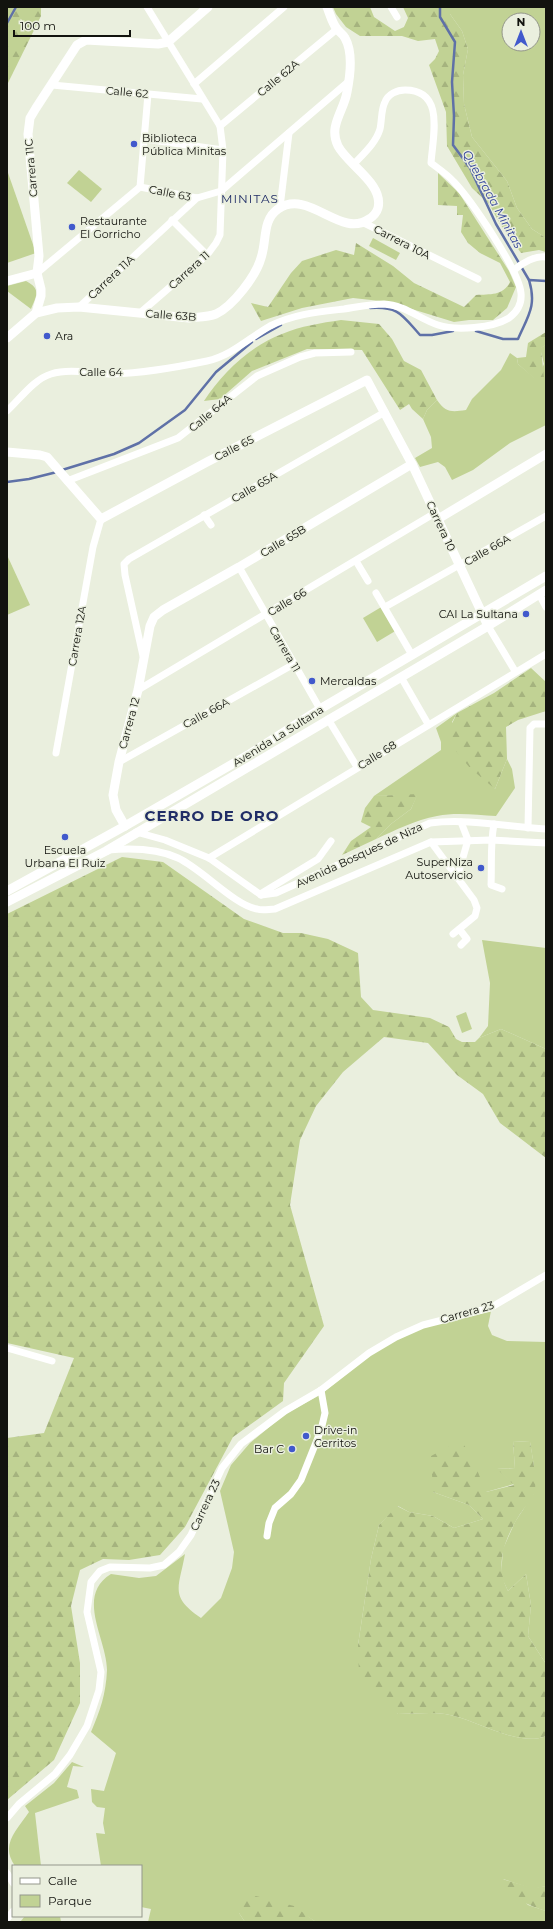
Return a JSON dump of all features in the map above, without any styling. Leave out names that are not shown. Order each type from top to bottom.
[{"type":"street","name":"Carrera 11","points":[[140,313],[207,255],[216,243],[220,235],[223,150],[220,126],[147,7]]},
{"type":"street","points":[[168,42],[208,7]]},
{"type":"street","points":[[194,84],[284,7]]},
{"type":"street","points":[[327,7],[337,29],[345,37],[349,51],[347,93],[335,123],[335,135],[338,147],[373,185],[378,196],[378,208],[372,217],[364,223]]},
{"type":"street","points":[[391,7],[397,17]]},
{"type":"street","name":"Calle 62A","points":[[220,126],[337,29]]},
{"type":"street","name":"Carrera 11C","points":[[36,313],[41,296],[41,289],[37,273],[39,256],[28,134],[30,118],[77,45],[86,40],[158,44],[168,42]]},
{"type":"street","name":"Calle 63","points":[[7,282],[37,273],[140,187],[196,198],[221,191],[348,82]]},
{"type":"street","name":"Calle 62","points":[[52,85],[202,98]]},
{"type":"street","name":"Calle 64","points":[[7,411],[37,382],[51,374],[65,372],[114,374],[186,366],[221,358],[270,326],[307,313],[385,304],[401,307],[438,325],[450,328],[494,325],[509,317],[519,307],[521,293],[518,267],[453,181],[432,163],[434,108],[428,98],[422,93],[411,90],[399,90],[392,93],[384,102],[380,130],[375,141],[353,165]]},
{"type":"street","points":[[140,187],[148,94]]},
{"type":"street","points":[[280,207],[289,133]]},
{"type":"street","points":[[144,139],[223,150]]},
{"type":"street","name":"Carrera 11A","points":[[79,307],[196,198]]},
{"type":"street","name":"Carrera 10A","points":[[280,207],[294,203],[306,206],[351,225],[364,223],[478,279]]},
{"type":"street","name":"Calle 63B","points":[[7,338],[36,313],[57,308],[79,307],[189,318],[216,314],[226,307],[240,293],[254,273],[261,258],[269,218],[280,207]]},
{"type":"street","points":[[172,220],[207,255]]},
{"type":"street","points":[[518,267],[541,256],[546,257]]},
{"type":"street","name":"Calle 64A","points":[[65,478],[178,438],[257,376],[300,357],[315,353],[351,352]]},
{"type":"street","name":"Carrera 10","points":[[367,380],[412,464],[488,626],[515,671]]},
{"type":"street","name":"Calle 65","points":[[101,519],[207,462],[367,380]]},
{"type":"street","name":"Calle 65A","points":[[143,656],[125,575],[124,564],[129,558],[385,412]]},
{"type":"street","points":[[7,452],[40,455],[47,458],[101,519]]},
{"type":"street","name":"Calle 66","points":[[138,690],[356,561],[546,454]]},
{"type":"street","name":"Calle 65B","points":[[154,617],[163,610],[239,568],[412,464]]},
{"type":"street","points":[[204,515],[211,525]]},
{"type":"street","name":"Calle 66A","points":[[385,607],[546,516]]},
{"type":"street","name":"Carrera 12A","points":[[56,753],[93,547],[101,519]]},
{"type":"street","points":[[356,561],[368,581]]},
{"type":"street","name":"Carrera 11","points":[[239,568],[320,709]]},
{"type":"street","name":"Avenida La Sultana","points":[[7,891],[80,852],[263,746],[320,709],[546,576]]},
{"type":"street","points":[[543,592],[546,607]]},
{"type":"street","name":"Avenida La Sultana","points":[[7,902],[106,851],[488,626],[543,592]]},
{"type":"street","points":[[376,593],[412,655]]},
{"type":"street","name":"Carrera 12","points":[[125,826],[116,810],[113,795],[119,762],[138,690],[143,656],[150,626],[154,617]]},
{"type":"street","name":"Calle 68","points":[[209,858],[515,671],[546,654]]},
{"type":"street","name":"Calle 66A","points":[[119,762],[294,664]]},
{"type":"street","points":[[401,677],[428,724]]},
{"type":"street","points":[[328,719],[357,767]]},
{"type":"street","points":[[528,828],[530,728],[534,724],[546,724]]},
{"type":"street","points":[[457,878],[468,840],[461,822]]},
{"type":"street","name":"Avenida Bosques de Niza","points":[[261,895],[276,893],[430,823],[461,822],[546,829]]},
{"type":"street","points":[[494,824],[491,840],[491,885],[502,889]]},
{"type":"street","points":[[125,826],[136,832],[186,848],[209,858],[241,883],[261,895],[318,859],[331,841]]},
{"type":"street","name":"Avenida Bosques de Niza","points":[[106,851],[132,848],[176,857],[196,867],[244,904],[256,909],[275,909],[431,842],[491,840],[546,843]]},
{"type":"street","points":[[431,842],[474,900],[477,908],[475,916],[460,930],[452,934]]},
{"type":"street","points":[[80,852],[84,862]]},
{"type":"street","points":[[460,930],[467,939],[461,945]]},
{"type":"street","name":"Carrera 23","points":[[7,1818],[19,1804],[55,1774],[70,1755],[89,1719],[99,1690],[101,1672],[88,1612],[91,1582],[100,1571],[110,1566],[150,1568],[164,1565],[169,1561],[179,1552],[191,1535],[222,1468],[241,1444],[285,1411],[321,1390],[369,1353],[396,1337],[423,1325],[490,1308],[546,1275]]},
{"type":"street","points":[[7,1348],[52,1361]]},
{"type":"street","points":[[267,1536],[268,1523],[275,1508],[291,1494],[301,1480],[321,1430],[326,1413],[321,1390]]},
{"type":"green space","points":[[7,7],[41,7],[41,16],[7,85]]},
{"type":"green space","points":[[333,7],[370,7],[374,17],[395,31],[404,27],[408,18],[403,7],[450,7],[450,14],[462,31],[468,49],[463,75],[464,104],[472,137],[507,181],[517,208],[532,229],[546,238],[546,252],[539,250],[521,253],[500,224],[489,204],[472,188],[447,146],[446,112],[429,65],[435,59],[439,51],[435,39],[418,41],[402,36],[360,36],[346,27],[336,14]]},
{"type":"green space","points":[[450,7],[546,7],[546,238],[532,229],[517,208],[507,181],[472,137],[464,104],[463,75],[468,49],[462,31],[450,14]]},
{"type":"green space","points":[[7,170],[36,253],[7,263]]},
{"type":"green space","points":[[79,170],[102,189],[91,202],[67,183]]},
{"type":"green space","points":[[438,173],[459,193],[509,271],[516,287],[507,308],[493,320],[469,320],[454,322],[389,302],[353,298],[302,308],[261,321],[251,303],[268,307],[291,273],[302,261],[336,250],[354,255],[356,243],[393,266],[414,283],[464,307],[476,295],[491,294],[504,290],[510,282],[500,263],[480,253],[468,243],[461,232],[463,215],[457,215],[457,206],[438,205]]},
{"type":"green space","points":[[373,238],[400,253],[396,260],[369,246]]},
{"type":"green space","points":[[26,281],[36,290],[35,300],[31,309],[7,291],[7,286]]},
{"type":"green space","points":[[341,320],[379,324],[392,339],[404,361],[421,370],[437,400],[427,410],[423,419],[412,409],[409,404],[400,410],[362,350],[307,349],[252,371],[220,399],[204,401],[219,380],[228,371],[248,353],[270,339],[296,329]]},
{"type":"green space","points":[[546,332],[546,345],[541,348],[544,378],[537,381],[518,364],[517,358],[526,357],[528,343]]},
{"type":"green space","points":[[546,345],[546,425],[510,443],[473,470],[452,480],[445,467],[438,462],[420,467],[415,458],[432,448],[431,437],[423,419],[427,410],[437,400],[443,407],[450,411],[466,410],[472,399],[501,370],[510,353],[517,358],[518,364],[537,380],[544,364],[540,348]]},
{"type":"green space","points":[[7,555],[30,605],[7,615]]},
{"type":"green space","points":[[383,606],[397,630],[377,642],[363,618]]},
{"type":"green space","points":[[531,668],[546,682],[546,711],[518,720],[506,727],[507,759],[495,789],[470,768],[450,744],[448,732],[457,713],[494,693]]},
{"type":"green space","points":[[457,713],[452,722],[495,789],[507,759],[512,769],[515,788],[496,816],[459,814],[437,816],[413,823],[376,839],[391,824],[411,809],[417,795],[374,796],[441,750],[441,742],[436,728]]},
{"type":"green space","points":[[418,794],[411,809],[391,824],[376,839],[342,855],[351,841],[371,827],[361,822],[365,808],[374,796]]},
{"type":"green space","points":[[122,857],[163,862],[244,919],[283,933],[301,933],[328,939],[358,953],[361,997],[373,1010],[430,1018],[449,1027],[456,1039],[462,1042],[475,1042],[479,1038],[501,1029],[546,1049],[546,1158],[500,1123],[483,1094],[457,1075],[428,1043],[384,1037],[343,1072],[316,1106],[300,1140],[290,1205],[324,1326],[284,1383],[283,1401],[233,1437],[185,1527],[160,1555],[129,1560],[103,1559],[80,1570],[71,1606],[80,1663],[80,1703],[54,1760],[7,1800],[7,1438],[44,1433],[74,1358],[7,1343],[7,914]]},
{"type":"green space","points":[[482,940],[546,948],[546,1049],[501,1029],[479,1038],[488,1026],[490,983]]},
{"type":"green space","points":[[466,1012],[472,1029],[462,1033],[456,1016]]},
{"type":"green space","points":[[491,1311],[488,1326],[492,1335],[507,1341],[546,1342],[546,1664],[528,1636],[531,1605],[526,1574],[508,1591],[501,1576],[503,1549],[515,1522],[534,1493],[534,1466],[530,1442],[513,1441],[515,1469],[497,1468],[514,1484],[486,1492],[433,1492],[469,1505],[483,1519],[454,1528],[433,1516],[409,1512],[398,1506],[379,1525],[371,1559],[358,1645],[398,1714],[445,1714],[522,1738],[535,1739],[546,1736],[546,1886],[533,1889],[503,1879],[528,1905],[546,1911],[546,1922],[316,1922],[307,1916],[239,1913],[245,1922],[148,1922],[151,1909],[142,1907],[142,1865],[101,1865],[96,1833],[105,1834],[103,1823],[105,1808],[97,1807],[92,1802],[91,1789],[104,1791],[116,1753],[91,1732],[102,1702],[107,1670],[106,1658],[94,1606],[95,1594],[100,1583],[111,1574],[139,1578],[156,1576],[185,1554],[179,1583],[180,1597],[184,1604],[201,1618],[221,1598],[232,1568],[234,1552],[220,1491],[231,1465],[250,1443],[285,1414],[320,1395],[369,1356],[396,1340],[425,1327]]},
{"type":"green space","points":[[461,1440],[473,1460],[486,1492],[514,1485],[496,1468],[515,1469],[513,1441],[530,1442],[535,1475],[534,1494],[510,1532],[503,1552],[502,1571],[508,1591],[526,1574],[531,1605],[528,1636],[546,1664],[546,1736],[535,1739],[509,1735],[445,1714],[398,1714],[359,1677],[358,1645],[371,1559],[379,1525],[397,1506],[409,1512],[433,1516],[454,1528],[483,1519],[469,1505],[433,1492],[431,1456]]},
{"type":"green space","points":[[72,1762],[84,1767],[73,1766],[67,1787],[77,1790],[79,1798],[35,1813],[41,1865],[14,1865],[9,1851],[9,1845],[15,1832],[29,1812],[25,1806],[54,1783]]},
{"type":"green space","points":[[502,1879],[533,1888],[546,1886],[546,1911],[520,1900],[506,1886]]},
{"type":"green space","points":[[256,1896],[294,1906],[316,1922],[245,1922],[239,1913],[241,1902]]},
{"type":"green space","points":[[24,1917],[60,1917],[61,1922],[20,1922]]},
{"type":"waterway","points":[[7,23],[16,7]]},
{"type":"waterway","name":"Quebrada Minitas","points":[[440,7],[440,17],[455,42],[452,82],[454,116],[453,145],[470,168],[496,224],[529,280]]},
{"type":"waterway","points":[[476,331],[503,339],[518,339],[532,304],[529,280],[546,281]]},
{"type":"waterway","points":[[370,308],[394,310],[404,317],[420,335],[432,335],[453,331]]},
{"type":"waterway","points":[[256,339],[281,325]]},
{"type":"waterway","points":[[62,470],[114,454],[139,443],[185,410],[216,372],[252,342]]},
{"type":"waterway","points":[[7,482],[29,479],[57,472]]},
{"type":"place","name":"Biblioteca Pública Minitas","points":[[134,144]]},
{"type":"place","name":"Restaurante El Gorricho","points":[[72,227]]},
{"type":"place","name":"Ara","points":[[47,336]]},
{"type":"place","name":"CAI La Sultana","points":[[526,614]]},
{"type":"place","name":"Mercaldas","points":[[312,681]]},
{"type":"place","name":"Escuela Urbana El Ruiz","points":[[65,837]]},
{"type":"place","name":"SuperNiza Autoservicio","points":[[481,868]]},
{"type":"place","name":"Drive-in Cerritos","points":[[306,1436]]},
{"type":"place","name":"Bar C","points":[[292,1449]]},
{"type":"district","name":"MINITAS","points":[[250,198]]},
{"type":"district","name":"CERRO DE ORO","points":[[212,815]]}]
